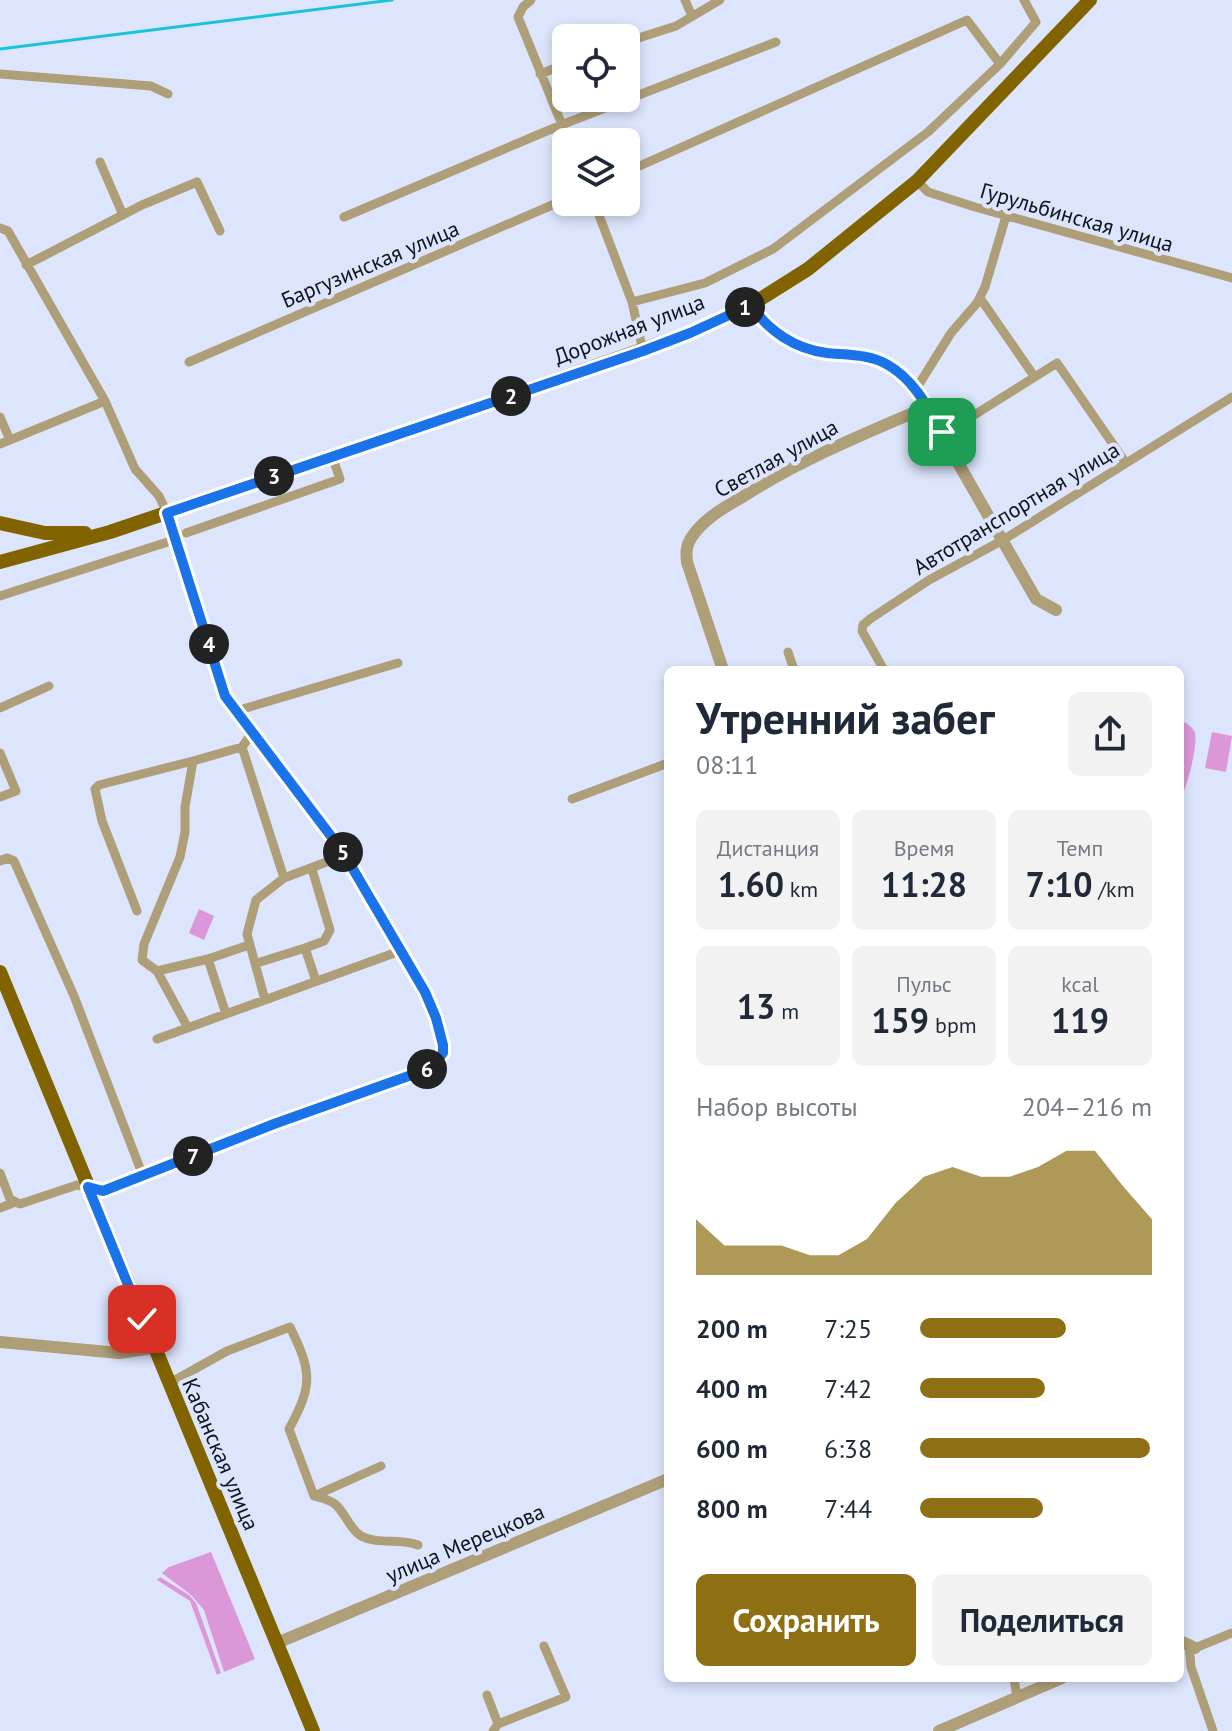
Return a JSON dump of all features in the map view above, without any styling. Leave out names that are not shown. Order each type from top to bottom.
[{"type":"main road","name":"Дорожная улица","points":[[1,567],[643,351],[751,305],[808,269],[917,181],[1090,0]]},
{"type":"main road","points":[[1065,26],[1102,0]]},
{"type":"main road","points":[[0,523],[45,533],[110,532]]},
{"type":"main road","name":"Кабанская улица","points":[[0,972],[313,1731]]},
{"type":"street","points":[[531,0],[518,17],[562,128]]},
{"type":"street","points":[[685,0],[692,16]]},
{"type":"street","points":[[640,38],[676,26],[720,0]]},
{"type":"street","points":[[632,302],[705,283],[773,249],[928,132],[1000,64],[1036,22],[1024,0]]},
{"type":"street","points":[[640,166],[967,20],[1000,64]]},
{"type":"street","points":[[344,217],[561,125],[776,42]]},
{"type":"street","points":[[540,74],[552,69]]},
{"type":"street","points":[[0,74],[151,86],[168,94]]},
{"type":"street","points":[[100,162],[123,215]]},
{"type":"street","name":"Гурульбинская улица","points":[[917,181],[928,192],[1232,278]]},
{"type":"street","points":[[26,265],[123,215],[197,182],[220,231]]},
{"type":"street","name":"Баргузинская улица","points":[[189,362],[552,205]]},
{"type":"street","points":[[599,216],[632,302],[643,351]]},
{"type":"street","points":[[916,389],[951,333],[980,298],[1006,216]]},
{"type":"street","points":[[0,1208],[77,1185],[103,1191],[274,1124],[431,1068],[443,1053],[436,1018],[425,992],[345,855],[225,696],[181,536],[159,496],[135,469],[105,401],[4,230]]},
{"type":"street","points":[[980,298],[1034,376]]},
{"type":"street","points":[[751,305],[760,319],[792,343],[808,349],[880,361],[916,389],[1036,599],[1056,610]]},
{"type":"street","points":[[942,432],[952,429],[1057,363],[1126,463]]},
{"type":"street","name":"Автотранспортная улица","points":[[882,666],[862,631],[863,625],[929,580],[1003,540],[1232,397]]},
{"type":"street","points":[[0,417],[5,442],[105,401]]},
{"type":"street","name":"Светлая улица","points":[[722,666],[687,562],[689,540],[699,528],[728,506],[786,470],[824,450],[927,407]]},
{"type":"street","points":[[0,596],[340,479],[332,456]]},
{"type":"street","points":[[788,652],[793,666]]},
{"type":"street","points":[[236,711],[398,663]]},
{"type":"street","points":[[0,708],[49,686]]},
{"type":"street","points":[[137,911],[102,821],[95,789],[99,785],[242,747],[253,732]]},
{"type":"street","points":[[242,747],[284,878]]},
{"type":"street","points":[[0,753],[16,791],[0,797]]},
{"type":"street","points":[[188,1028],[157,971],[142,960],[144,944],[180,857],[193,761]]},
{"type":"street","points":[[572,799],[664,764]]},
{"type":"street","points":[[265,1000],[247,934],[256,900],[284,878],[345,855]]},
{"type":"street","points":[[0,861],[7,858],[14,861],[74,996],[143,1176]]},
{"type":"street","points":[[257,963],[324,941],[330,930],[312,869]]},
{"type":"street","points":[[157,971],[249,945]]},
{"type":"street","points":[[305,948],[316,981]]},
{"type":"street","points":[[157,1039],[400,951]]},
{"type":"street","points":[[208,959],[226,1014]]},
{"type":"street","points":[[0,1173],[13,1203]]},
{"type":"street","points":[[168,1384],[227,1351],[290,1327],[305,1366],[308,1385],[289,1429],[314,1496]]},
{"type":"street","points":[[0,1342],[119,1353],[153,1348]]},
{"type":"street","points":[[314,1496],[381,1466]]},
{"type":"street","name":"улица Мерецкова","points":[[277,1643],[664,1481]]},
{"type":"street","points":[[314,1496],[336,1503],[356,1532],[364,1538],[400,1540],[418,1545]]},
{"type":"street","points":[[1213,1731],[1191,1667],[1188,1645],[1232,1633]]},
{"type":"street","points":[[487,1695],[496,1728],[566,1697],[544,1646]]},
{"type":"street","points":[[1015,1682],[1017,1698]]},
{"type":"street","points":[[939,1731],[1053,1682]]},
{"type":"shaded area","points":[[1184,723],[1192,728],[1196,739],[1184,790]]},
{"type":"shaded area","points":[[1212,732],[1232,736],[1226,772],[1205,768]]},
{"type":"shaded area","points":[[199,909],[214,916],[204,940],[189,933]]},
{"type":"shaded area","points":[[211,1552],[255,1659],[224,1672],[204,1610],[191,1595],[162,1573],[169,1567]]},
{"type":"shaded area","points":[[160,1577],[196,1603],[221,1673],[217,1675],[190,1601],[157,1580]]},
{"type":"waterway","points":[[0,49],[392,0]]},
{"type":"route","points":[[142,1319],[88,1187],[103,1191],[274,1124],[431,1068],[443,1053],[440,1030],[425,992],[343,852],[225,696],[167,513],[643,351],[751,305],[760,319],[792,343],[824,353],[870,358],[890,366],[914,386],[942,432]]}]
